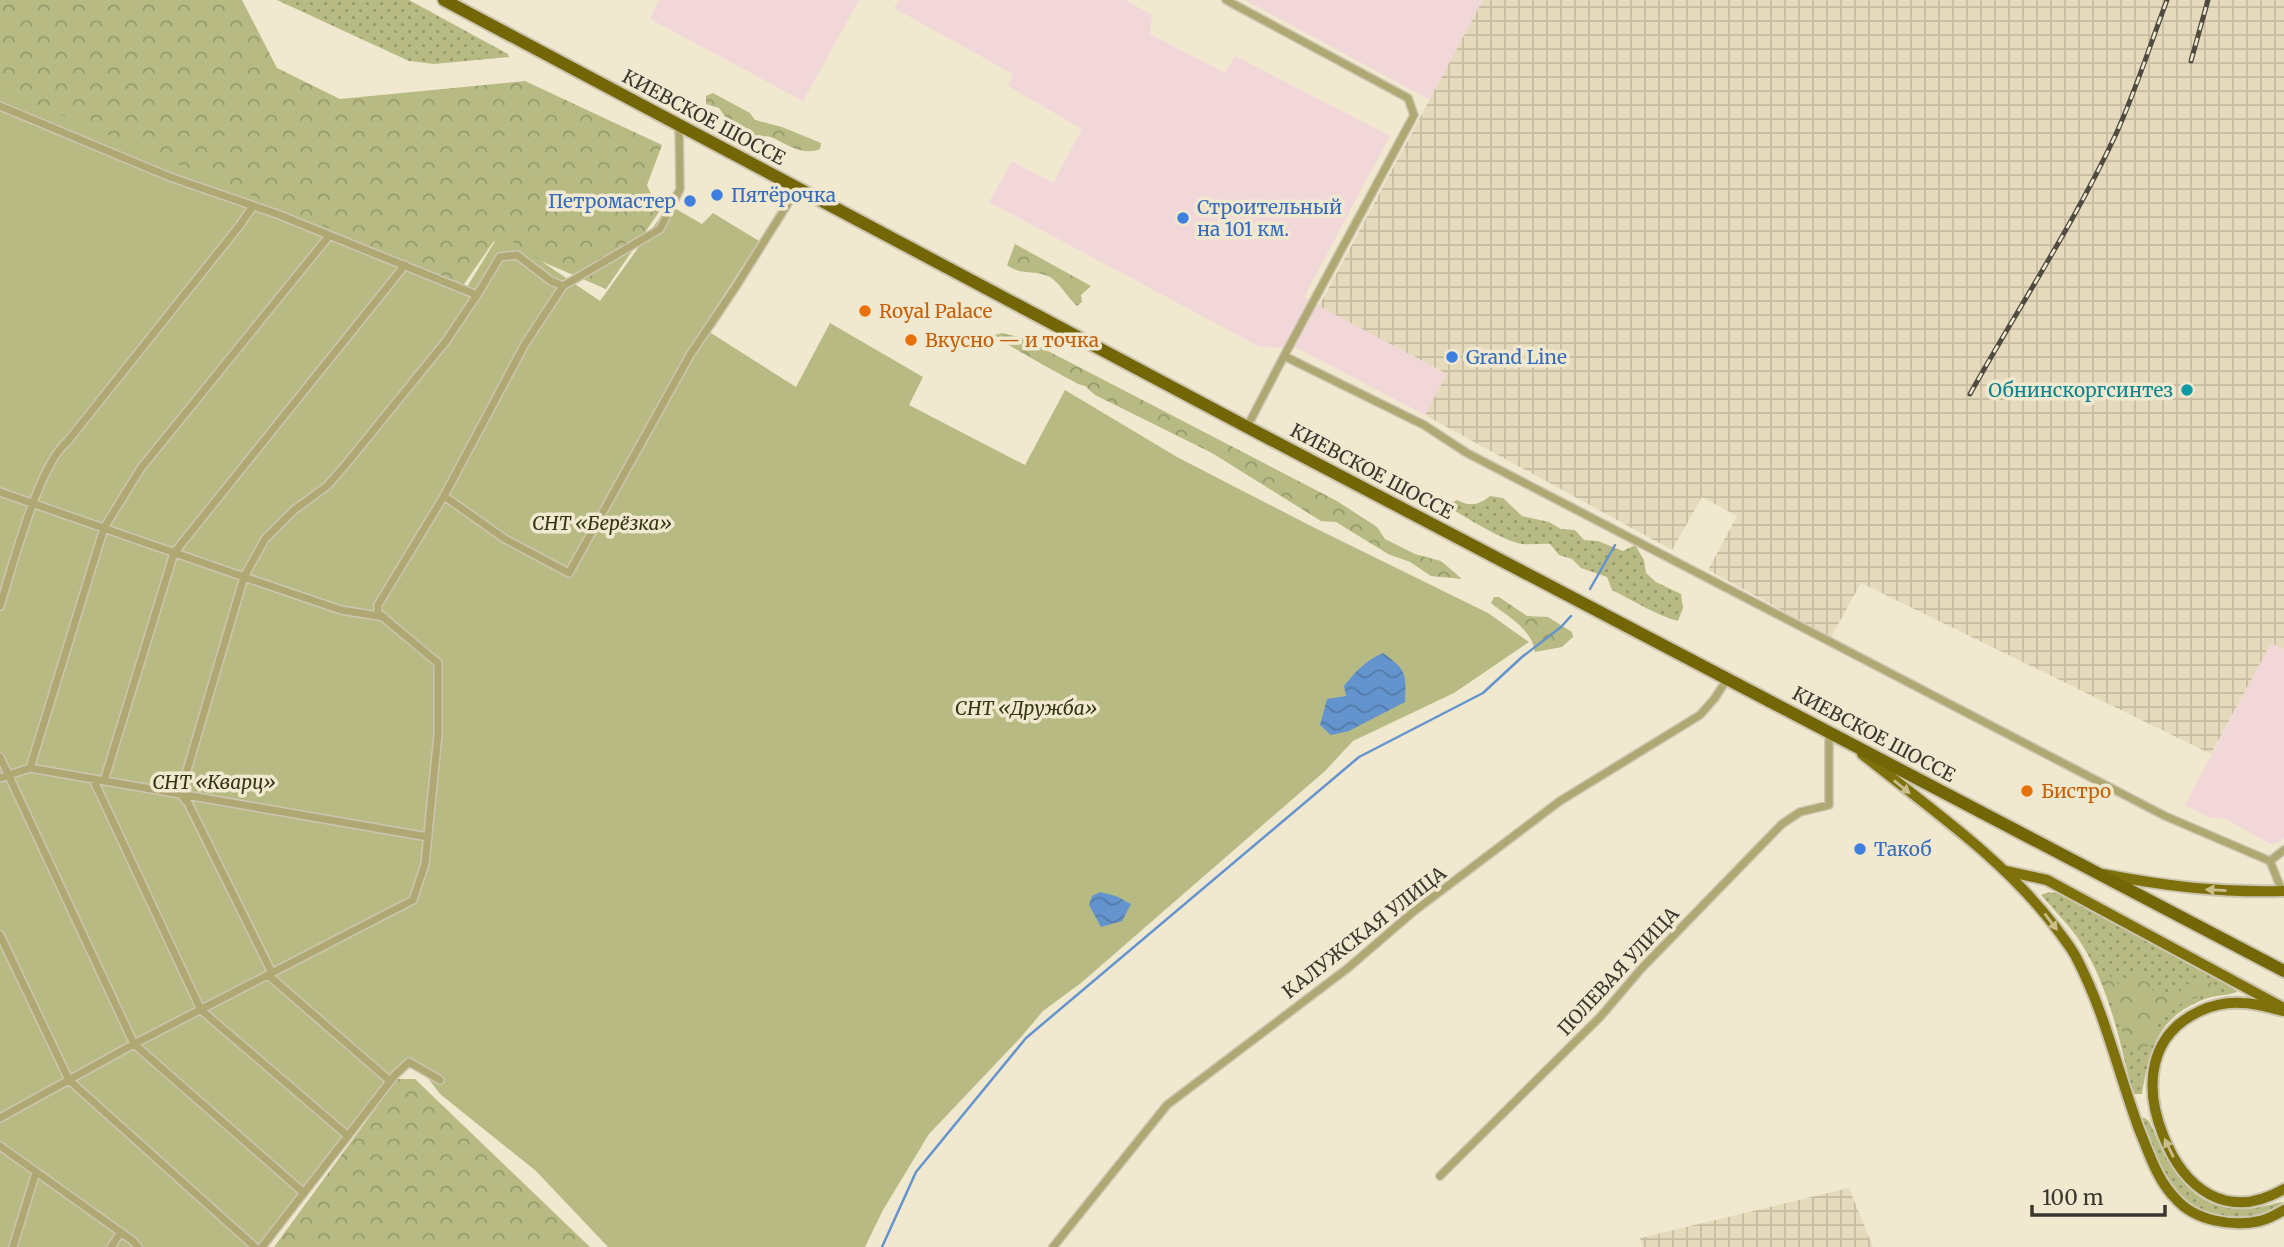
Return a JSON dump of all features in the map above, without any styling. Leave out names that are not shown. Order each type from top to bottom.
[{"type":"highway","name":"КИЕВСКОЕ ШОССЕ","points":[[443,0],[1247,427],[2284,971]]},
{"type":"main road","points":[[1849,744],[2006,871],[2046,915],[2076,956],[2100,1010],[2151,1159],[2163,1184],[2177,1202],[2197,1214],[2217,1221],[2240,1224],[2263,1221],[2284,1210]]},
{"type":"main road","points":[[2006,871],[2048,880],[2284,1009]]},
{"type":"main road","points":[[2095,872],[2170,887],[2217,891],[2283,891]]},
{"type":"main road","points":[[2284,1009],[2232,1003],[2206,1009],[2183,1020],[2170,1031],[2156,1058],[2152,1105],[2168,1149],[2185,1176],[2202,1191],[2226,1200],[2242,1202],[2272,1196],[2284,1189]]},
{"type":"street","points":[[1226,0],[1408,98],[1414,115],[1247,427]]},
{"type":"street","points":[[0,106],[170,177],[253,206],[477,295]]},
{"type":"street","points":[[0,1118],[134,1044],[413,900],[425,864],[428,837],[438,735],[438,663],[378,612],[378,605],[444,496],[525,344],[563,286],[660,229],[680,189],[679,126]]},
{"type":"street","points":[[444,496],[505,539],[569,573],[690,355],[736,288],[797,188]]},
{"type":"street","points":[[0,606],[33,503],[58,449],[67,442],[253,206]]},
{"type":"street","points":[[30,768],[104,528],[141,468],[329,236]]},
{"type":"street","points":[[180,794],[244,578],[265,539],[294,510],[327,485],[347,463],[446,341],[500,257],[517,255],[551,281],[563,286]]},
{"type":"street","points":[[104,781],[174,553],[405,265]]},
{"type":"street","points":[[1284,356],[1424,425],[1467,453],[2165,816],[2270,861],[2283,891]]},
{"type":"street","points":[[0,492],[341,610],[385,617]]},
{"type":"street","name":"КАЛУЖСКАЯ УЛИЦА","points":[[1053,1247],[1167,1105],[1348,968],[1413,912],[1560,801],[1700,715],[1727,679]]},
{"type":"street","name":"ПОЛЕВАЯ УЛИЦА","points":[[1440,1176],[1601,1016],[1660,949],[1782,824],[1800,811],[1829,806],[1829,733]]},
{"type":"street","points":[[0,757],[4,776],[134,1044],[304,1193]]},
{"type":"street","points":[[4,776],[30,768],[428,837]]},
{"type":"street","points":[[93,779],[201,1010],[348,1136]]},
{"type":"street","points":[[180,794],[188,803],[270,974],[390,1081]]},
{"type":"street","points":[[2270,861],[2284,850]]},
{"type":"street","points":[[0,935],[69,1080],[255,1247]]},
{"type":"street","points":[[262,1247],[390,1081],[409,1062],[440,1080]]},
{"type":"street","points":[[0,1146],[138,1247]]},
{"type":"street","points":[[13,1247],[36,1172]]},
{"type":"street","points":[[111,1247],[121,1232]]},
{"type":"shaded area","points":[[659,0],[859,0],[803,101],[650,19]]},
{"type":"shaded area","name":"Строительный на 101 км.","points":[[899,0],[1125,0],[1152,15],[1150,34],[1225,73],[1235,56],[1390,136],[1304,297],[1447,374],[1425,415],[1297,348],[1260,347],[989,202],[1012,161],[1053,183],[1082,129],[1008,86],[1013,74],[894,8]]},
{"type":"shaded area","points":[[1245,0],[1483,0],[1430,100]]},
{"type":"shaded area","points":[[1483,0],[2284,0],[2284,649],[2271,643],[2211,754],[1861,583],[1831,637],[1708,570],[1737,516],[1702,497],[1672,550],[1425,415],[1447,374],[1319,306]]},
{"type":"shaded area","points":[[2271,642],[2284,649],[2284,837],[2280,842],[2270,844],[2226,819],[2208,817],[2185,805]]},
{"type":"shaded area","points":[[1849,1188],[1873,1247],[1643,1247],[1640,1238]]},
{"type":"green space","points":[[0,0],[242,0],[277,68],[340,99],[525,81],[662,145],[647,185],[659,212],[606,289],[494,241],[462,287],[0,94]]},
{"type":"green space","points":[[277,0],[409,0],[508,54],[509,57],[434,64],[409,61]]},
{"type":"green space","points":[[0,89],[467,287],[500,233],[600,301],[669,205],[702,224],[713,213],[759,241],[703,328],[796,387],[830,323],[923,377],[909,405],[1025,465],[1065,390],[1177,457],[1488,613],[1529,642],[1454,693],[1353,741],[1325,771],[1081,983],[1043,1011],[929,1134],[883,1210],[865,1247],[608,1247],[536,1171],[440,1094],[415,1061],[397,1076],[268,1247],[0,1247]]},
{"type":"green space","points":[[713,93],[750,113],[755,120],[782,127],[821,143],[820,149],[802,150],[771,137],[756,136],[743,126],[734,129],[719,108],[706,104],[706,96]]},
{"type":"green space","points":[[1015,244],[1091,286],[1081,295],[1082,302],[1077,306],[1050,277],[1007,265]]},
{"type":"green space","points":[[1002,333],[1023,338],[1337,501],[1377,527],[1385,539],[1415,554],[1441,561],[1462,579],[1431,576],[1410,562],[1388,554],[1336,522],[1321,521],[1212,453],[1095,395],[1085,386],[1008,345],[995,335]]},
{"type":"green space","points":[[1490,496],[1503,498],[1522,516],[1549,522],[1561,529],[1575,530],[1584,540],[1598,541],[1623,551],[1635,545],[1644,560],[1646,573],[1656,582],[1681,594],[1683,608],[1678,621],[1612,590],[1607,577],[1581,568],[1572,559],[1559,555],[1550,544],[1514,542],[1446,506],[1457,500],[1474,504]]},
{"type":"green space","points":[[1494,597],[1499,597],[1527,616],[1548,617],[1572,632],[1573,637],[1562,647],[1535,652],[1524,630],[1491,603]]},
{"type":"green space","points":[[2049,892],[2068,895],[2223,979],[2237,992],[2209,998],[2176,1015],[2153,1048],[2142,1094],[2134,1094],[2131,1087],[2111,1009],[2096,972],[2077,937],[2041,895]]},
{"type":"green space","points":[[2138,975],[2151,977],[2152,990],[2173,997],[2195,981],[2215,984],[2216,990],[2168,1012],[2160,1021],[2147,1047],[2138,1053],[2129,1049],[2126,1043],[2103,977],[2110,976],[2121,986],[2128,985]]},
{"type":"green space","points":[[397,1079],[415,1079],[590,1247],[274,1247]]},
{"type":"green space","points":[[2143,1117],[2149,1121],[2164,1153],[2182,1181],[2207,1201],[2223,1207],[2242,1209],[2284,1202],[2262,1213],[2240,1218],[2206,1213],[2192,1205],[2170,1182],[2162,1168],[2142,1123]]},
{"type":"water","points":[[1383,653],[1397,664],[1403,673],[1405,702],[1349,731],[1331,735],[1320,725],[1327,699],[1346,696],[1344,686],[1366,663]]},
{"type":"water","points":[[1100,892],[1131,904],[1122,921],[1101,927],[1089,905],[1092,896]]},
{"type":"waterway","points":[[1590,589],[1615,545]]},
{"type":"waterway","points":[[882,1247],[916,1172],[1026,1038],[1359,757],[1483,693],[1571,616]]},
{"type":"railway","points":[[1970,394],[2100,167],[2130,101],[2167,0]]},
{"type":"railway","points":[[2191,61],[2208,0]]},
{"type":"place","name":"Пятёрочка","points":[[717,195]]},
{"type":"place","name":"Петромастер","points":[[690,201]]},
{"type":"place","name":"Строительный на 101 км.","points":[[1183,218]]},
{"type":"place","name":"Royal Palace","points":[[865,311]]},
{"type":"place","name":"Вкусно — и точка","points":[[911,340]]},
{"type":"place","name":"Grand Line","points":[[1452,357]]},
{"type":"place","name":"Обнинскоргсинтез","points":[[2187,390]]},
{"type":"place","name":"Бистро","points":[[2027,791]]},
{"type":"place","name":"Такоб","points":[[1860,849]]},
{"type":"park label","name":"СНТ «Берёзка»","points":[[602,523]]},
{"type":"park label","name":"СНТ «Дружба»","points":[[1026,708]]},
{"type":"park label","name":"СНТ «Кварц»","points":[[214,782]]}]
